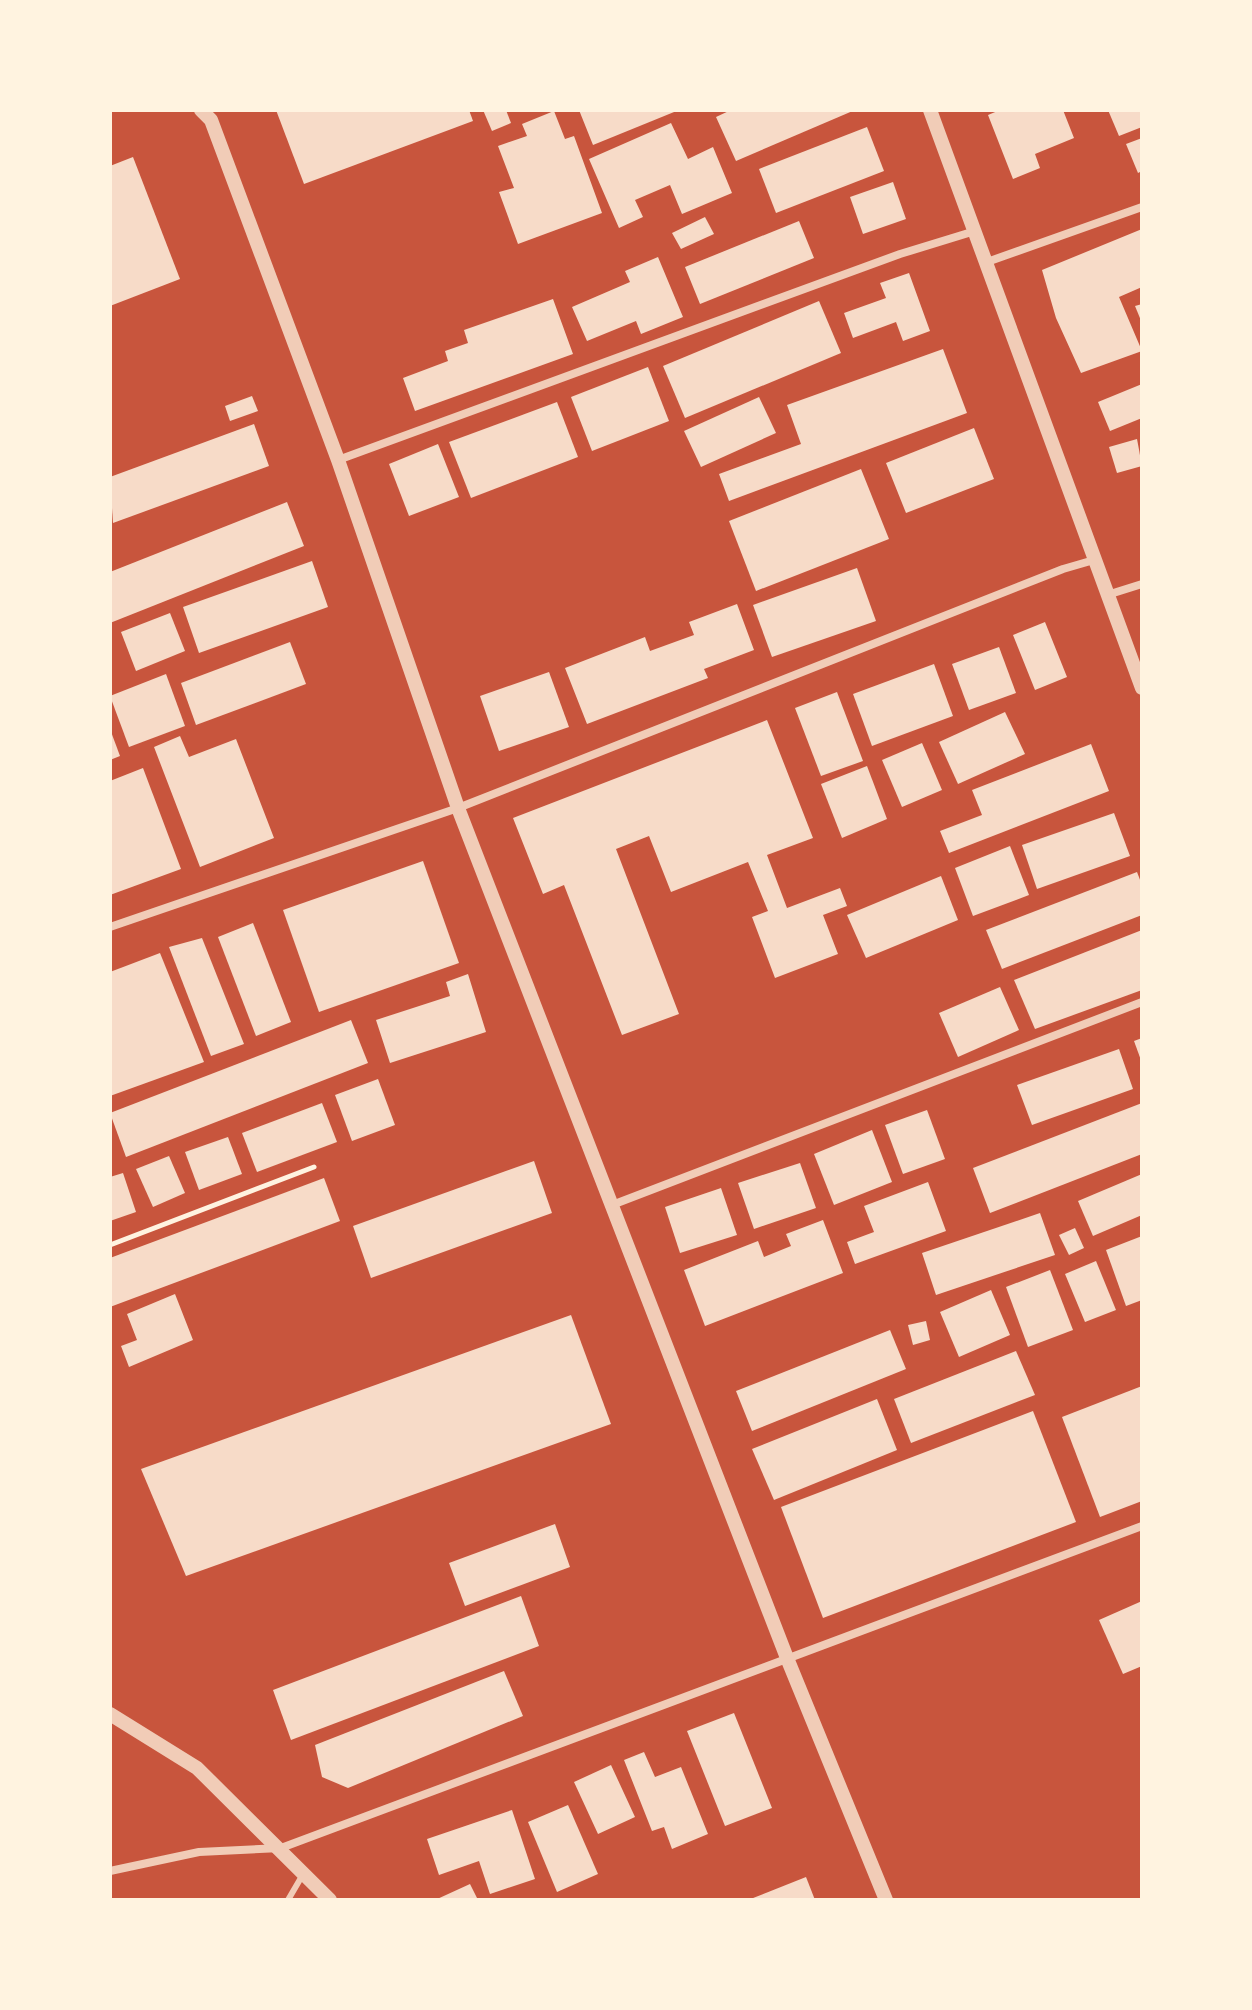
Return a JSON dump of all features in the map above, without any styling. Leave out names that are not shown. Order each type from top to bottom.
[{"type":"street","points":[[201,110],[211,120],[338,460],[458,808],[787,1658],[886,1900]]},
{"type":"street","points":[[930,110],[1142,688]]},
{"type":"street","points":[[988,265],[1142,207]]},
{"type":"street","points":[[338,460],[900,254],[975,230]]},
{"type":"street","points":[[110,927],[458,808],[1094,560]]},
{"type":"street","points":[[1106,595],[1142,584]]},
{"type":"street","points":[[612,1205],[1142,1002]]},
{"type":"street","points":[[110,1871],[199,1852],[281,1848],[1142,1526]]},
{"type":"street","points":[[110,1714],[197,1768],[330,1900]]},
{"type":"lane","points":[[288,1900],[304,1873]]},
{"type":"path","points":[[110,1245],[314,1167]]},
{"type":"building","points":[[276,110],[469,110],[473,121],[304,184]]},
{"type":"building","points":[[483,110],[506,110],[511,123],[492,131]]},
{"type":"building","points":[[579,110],[679,110],[593,145]]},
{"type":"building","points":[[731,110],[855,110],[736,161],[716,117]]},
{"type":"building","points":[[1000,110],[1063,110],[1074,138],[1035,154],[1040,168],[1013,179],[988,115]]},
{"type":"building","points":[[1108,110],[1142,110],[1142,127],[1119,136]]},
{"type":"building","points":[[554,111],[565,139],[574,136],[602,213],[518,244],[499,192],[514,188],[498,146],[527,136],[522,124]]},
{"type":"building","points":[[671,123],[688,159],[713,147],[732,193],[682,214],[670,185],[635,200],[643,217],[619,228],[589,159]]},
{"type":"building","points":[[867,127],[884,171],[776,213],[759,169]]},
{"type":"building","points":[[1142,138],[1142,171],[1138,173],[1126,144]]},
{"type":"building","points":[[133,157],[180,279],[110,306],[110,166]]},
{"type":"building","points":[[893,182],[906,219],[863,234],[850,197]]},
{"type":"building","points":[[705,217],[714,234],[681,249],[672,233]]},
{"type":"building","points":[[799,221],[814,258],[700,304],[685,267]]},
{"type":"building","points":[[1142,229],[1142,287],[1119,297],[1142,351],[1081,373],[1056,318],[1042,270]]},
{"type":"building","points":[[658,257],[683,317],[641,334],[636,321],[587,341],[572,307],[630,282],[625,271]]},
{"type":"building","points":[[909,273],[930,331],[903,341],[896,322],[853,338],[844,313],[886,298],[880,283]]},
{"type":"building","points":[[553,299],[573,354],[415,411],[403,378],[448,361],[445,351],[468,343],[464,330]]},
{"type":"building","points":[[819,301],[841,353],[685,418],[663,366]]},
{"type":"building","points":[[1142,304],[1142,323],[1135,306]]},
{"type":"building","points":[[943,349],[967,413],[729,501],[719,474],[801,444],[787,405]]},
{"type":"building","points":[[648,367],[669,421],[592,451],[571,397]]},
{"type":"building","points":[[1142,384],[1142,418],[1110,431],[1098,402]]},
{"type":"building","points":[[252,396],[258,411],[230,421],[225,406]]},
{"type":"building","points":[[759,397],[776,433],[701,467],[684,431]]},
{"type":"building","points":[[557,402],[578,457],[471,498],[449,442]]},
{"type":"building","points":[[254,424],[269,466],[113,523],[110,477]]},
{"type":"building","points":[[974,428],[994,479],[906,513],[886,463]]},
{"type":"building","points":[[1137,439],[1142,466],[1117,473],[1109,447]]},
{"type":"building","points":[[438,444],[459,497],[409,516],[389,464]]},
{"type":"building","points":[[861,469],[889,539],[756,591],[729,521]]},
{"type":"building","points":[[287,502],[304,546],[110,623],[110,572]]},
{"type":"building","points":[[312,561],[328,607],[199,653],[183,607]]},
{"type":"building","points":[[857,568],[876,621],[772,657],[753,605]]},
{"type":"building","points":[[737,604],[754,650],[704,669],[708,678],[587,724],[565,668],[645,637],[650,651],[694,635],[689,622]]},
{"type":"building","points":[[170,613],[185,651],[136,671],[121,632]]},
{"type":"building","points":[[1045,622],[1067,677],[1035,690],[1013,635]]},
{"type":"building","points":[[290,642],[306,684],[196,725],[181,683]]},
{"type":"building","points":[[999,647],[1016,693],[969,710],[952,664]]},
{"type":"building","points":[[934,664],[953,716],[872,746],[853,694]]},
{"type":"building","points":[[549,672],[569,727],[499,751],[480,696]]},
{"type":"building","points":[[166,674],[185,726],[129,747],[110,696]]},
{"type":"building","points":[[837,692],[863,761],[821,776],[795,708]]},
{"type":"building","points":[[1005,712],[1025,754],[958,784],[939,742]]},
{"type":"building","points":[[767,720],[813,838],[767,855],[787,908],[840,888],[847,906],[823,915],[838,954],[775,978],[752,917],[768,911],[748,862],[671,892],[649,836],[616,849],[679,1014],[622,1035],[564,885],[543,894],[513,818]]},
{"type":"building","points":[[110,729],[120,756],[110,760]]},
{"type":"building","points":[[180,736],[189,757],[236,739],[274,838],[200,867],[154,747]]},
{"type":"building","points":[[922,743],[942,790],[902,807],[882,760]]},
{"type":"building","points":[[1091,744],[1109,791],[949,853],[940,831],[982,815],[972,790]]},
{"type":"building","points":[[867,766],[887,819],[842,838],[821,784]]},
{"type":"building","points":[[143,768],[181,869],[110,895],[110,781]]},
{"type":"building","points":[[1114,813],[1130,856],[1037,889],[1022,845]]},
{"type":"building","points":[[1010,846],[1029,895],[973,916],[955,868]]},
{"type":"building","points":[[423,861],[459,963],[319,1012],[283,910]]},
{"type":"building","points":[[1137,872],[1142,885],[1142,915],[1002,969],[986,930]]},
{"type":"building","points":[[941,876],[958,920],[866,958],[847,915]]},
{"type":"building","points":[[253,923],[291,1022],[256,1036],[218,937]]},
{"type":"building","points":[[1142,930],[1142,990],[1035,1029],[1014,980]]},
{"type":"building","points":[[202,938],[244,1044],[211,1056],[169,947]]},
{"type":"building","points":[[160,953],[204,1062],[110,1096],[110,972]]},
{"type":"building","points":[[468,974],[486,1032],[390,1063],[376,1020],[450,996],[446,982]]},
{"type":"building","points":[[1000,987],[1019,1030],[958,1057],[939,1013]]},
{"type":"building","points":[[351,1020],[368,1063],[126,1157],[110,1113]]},
{"type":"building","points":[[1142,1038],[1142,1063],[1134,1041]]},
{"type":"building","points":[[1119,1049],[1133,1089],[1032,1125],[1017,1085]]},
{"type":"building","points":[[378,1079],[395,1125],[352,1141],[335,1095]]},
{"type":"building","points":[[322,1103],[337,1142],[257,1172],[242,1133]]},
{"type":"building","points":[[1142,1103],[1142,1154],[990,1213],[973,1168]]},
{"type":"building","points":[[927,1110],[945,1159],[903,1174],[885,1125]]},
{"type":"building","points":[[872,1130],[892,1182],[834,1205],[814,1154]]},
{"type":"building","points":[[228,1137],[242,1174],[199,1190],[185,1152]]},
{"type":"building","points":[[169,1156],[185,1193],[153,1207],[136,1169]]},
{"type":"building","points":[[534,1161],[552,1213],[371,1278],[353,1226]]},
{"type":"building","points":[[800,1163],[816,1208],[754,1229],[738,1183]]},
{"type":"building","points":[[123,1173],[136,1212],[110,1221],[110,1177]]},
{"type":"building","points":[[1142,1174],[1142,1215],[1093,1236],[1078,1201]]},
{"type":"building","points":[[324,1178],[340,1221],[110,1307],[110,1258]]},
{"type":"building","points":[[928,1182],[946,1231],[855,1264],[847,1242],[874,1232],[864,1206]]},
{"type":"building","points":[[721,1188],[737,1235],[680,1253],[665,1207]]},
{"type":"building","points":[[1040,1213],[1055,1255],[936,1295],[922,1253]]},
{"type":"building","points":[[823,1220],[843,1273],[705,1326],[684,1270],[758,1241],[764,1257],[791,1246],[786,1234]]},
{"type":"building","points":[[1075,1228],[1084,1248],[1069,1255],[1059,1235]]},
{"type":"building","points":[[1142,1236],[1142,1300],[1126,1306],[1106,1250]]},
{"type":"building","points":[[1096,1261],[1116,1310],[1085,1322],[1065,1274]]},
{"type":"building","points":[[1050,1270],[1073,1330],[1028,1347],[1006,1287]]},
{"type":"building","points":[[991,1290],[1010,1335],[959,1357],[940,1312]]},
{"type":"building","points":[[175,1294],[193,1340],[129,1367],[121,1346],[137,1340],[127,1314]]},
{"type":"building","points":[[571,1315],[611,1424],[186,1576],[141,1469]]},
{"type":"building","points":[[926,1321],[930,1340],[913,1345],[908,1325]]},
{"type":"building","points":[[890,1330],[906,1369],[752,1431],[736,1391]]},
{"type":"building","points":[[1016,1351],[1035,1395],[911,1443],[894,1399]]},
{"type":"building","points":[[1142,1386],[1142,1501],[1100,1517],[1062,1417]]},
{"type":"building","points":[[877,1399],[897,1450],[774,1500],[752,1449]]},
{"type":"building","points":[[1033,1411],[1076,1522],[823,1618],[781,1507]]},
{"type":"building","points":[[555,1524],[570,1567],[465,1606],[449,1563]]},
{"type":"building","points":[[521,1596],[539,1646],[291,1740],[273,1690]]},
{"type":"building","points":[[1142,1601],[1142,1666],[1123,1674],[1099,1620]]},
{"type":"building","points":[[504,1671],[523,1716],[348,1788],[322,1777],[315,1745]]},
{"type":"building","points":[[734,1713],[772,1808],[725,1826],[687,1731]]},
{"type":"building","points":[[644,1752],[655,1777],[681,1767],[708,1834],[672,1849],[664,1827],[652,1831],[624,1760]]},
{"type":"building","points":[[611,1765],[635,1817],[598,1834],[574,1782]]},
{"type":"building","points":[[568,1805],[598,1874],[557,1892],[528,1822]]},
{"type":"building","points":[[512,1810],[535,1879],[490,1894],[479,1861],[439,1875],[427,1839]]},
{"type":"building","points":[[806,1877],[815,1900],[748,1900]]},
{"type":"building","points":[[470,1884],[478,1900],[435,1900]]}]
